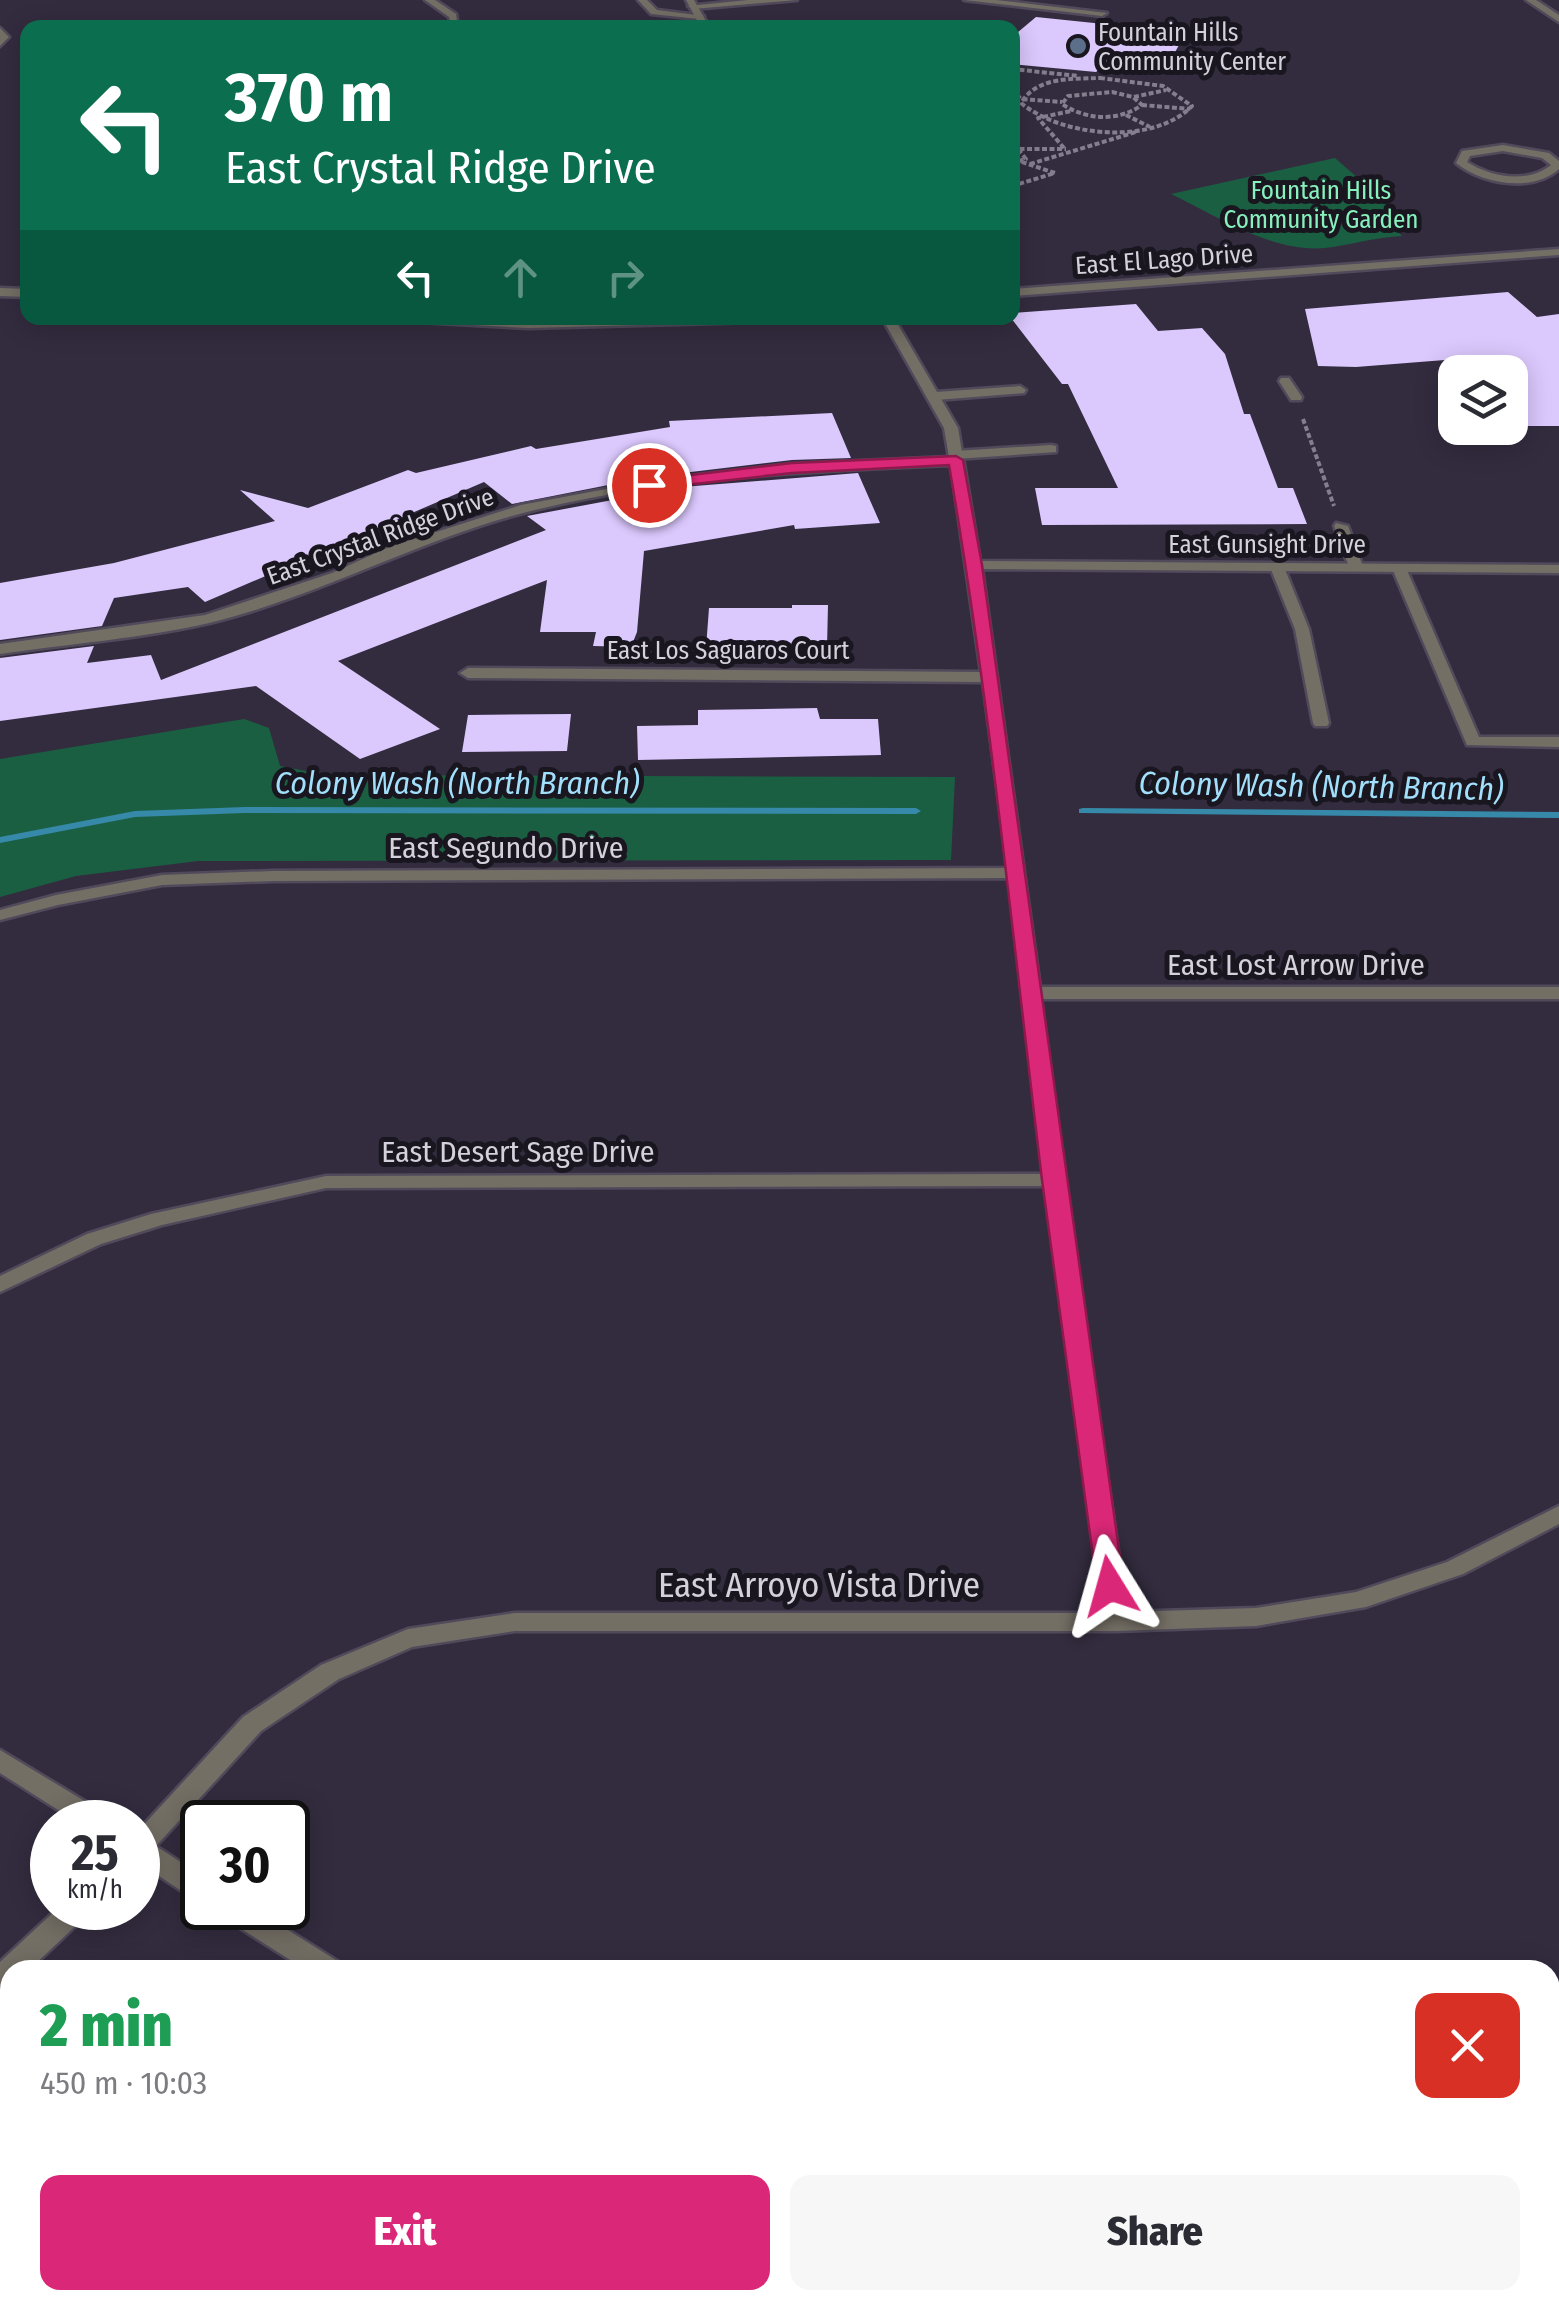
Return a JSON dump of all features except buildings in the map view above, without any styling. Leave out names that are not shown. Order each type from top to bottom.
[{"type":"street","points":[[429,0],[454,20]]},
{"type":"street","points":[[642,0],[654,12],[793,0]]},
{"type":"street","points":[[968,0],[1102,13]]},
{"type":"street","points":[[1530,0],[1559,18]]},
{"type":"street","points":[[1539,153],[1554,160],[1556,170],[1536,177],[1505,178],[1476,172],[1461,162],[1466,153],[1488,148],[1539,153],[1559,146]]},
{"type":"street","name":"East El Lago Drive","points":[[1020,291],[1559,252]]},
{"type":"street","points":[[892,325],[951,428],[1017,873],[1054,1180],[1116,1622]]},
{"type":"street","points":[[1286,381],[1296,398]]},
{"type":"street","points":[[936,396],[1020,390]]},
{"type":"street","name":"East Crystal Ridge Drive","points":[[0,649],[207,619],[337,576],[394,550],[521,509],[649,485],[792,468],[1051,448]]},
{"type":"street","points":[[1342,526],[1356,568]]},
{"type":"street","name":"East Gunsight Drive","points":[[974,565],[1559,569]]},
{"type":"street","points":[[1276,567],[1302,628],[1321,723]]},
{"type":"street","points":[[1398,568],[1473,742],[1559,742]]},
{"type":"street","name":"East Los Saguaros Court","points":[[468,673],[989,677]]},
{"type":"street","name":"East Segundo Drive","points":[[0,915],[162,880],[273,876],[1017,873]]},
{"type":"street","name":"East Lost Arrow Drive","points":[[1033,993],[1559,992]]},
{"type":"street","name":"East Desert Sage Drive","points":[[0,1285],[94,1239],[158,1218],[326,1182],[1054,1180]]},
{"type":"street","name":"East Arroyo Vista Drive","points":[[160,1824],[252,1724],[330,1672],[408,1638],[516,1622],[1116,1622],[1256,1617],[1357,1602],[1455,1568],[1559,1514]]},
{"type":"street","points":[[0,1760],[63,1800]]},
{"type":"street","points":[[21,1960],[53,1930]]},
{"type":"street","points":[[266,1930],[314,1960]]},
{"type":"path","points":[[1020,70],[1171,89],[1186,97],[1190,109]]},
{"type":"path","points":[[1021,99],[1034,88],[1052,82],[1100,78]]},
{"type":"path","points":[[1100,78],[1104,92]]},
{"type":"path","points":[[1052,82],[1076,94]]},
{"type":"path","points":[[1021,99],[1062,102],[1076,94],[1104,92],[1133,97],[1171,89]]},
{"type":"path","points":[[1133,97],[1142,105]]},
{"type":"path","points":[[1021,99],[1026,111],[1038,118],[1064,148]]},
{"type":"path","points":[[1062,102],[1072,111]]},
{"type":"path","points":[[1038,118],[1072,111],[1100,116],[1124,114],[1142,105],[1190,109]]},
{"type":"path","points":[[1030,164],[1174,121],[1190,109]]},
{"type":"path","points":[[1124,114],[1151,128]]},
{"type":"path","points":[[1099,130],[1100,116]]},
{"type":"path","points":[[1038,118],[1099,130],[1151,128]]},
{"type":"path","points":[[1020,149],[1078,150]]},
{"type":"path","points":[[1020,161],[1055,173],[1020,184]]},
{"type":"path","points":[[1296,398],[1342,526]]},
{"type":"green space","name":"Fountain Hills Community Garden","points":[[1335,158],[1402,217],[1388,221],[1402,236],[1325,248],[1285,245],[1245,231],[1171,194]]},
{"type":"green space","points":[[244,719],[269,728],[280,766],[327,775],[955,777],[951,860],[198,861],[76,876],[0,897],[0,759]]},
{"type":"waterway","name":"Colony Wash (North Branch)","points":[[0,840],[135,814],[245,810],[916,811]]},
{"type":"waterway","name":"Colony Wash (North Branch)","points":[[1083,811],[1559,815]]},
{"type":"place","name":"Fountain Hills Community Center","points":[[1078,46]]},
{"type":"route","points":[[649,485],[792,468],[956,460],[1017,873],[1054,1180],[1110,1586]]}]
